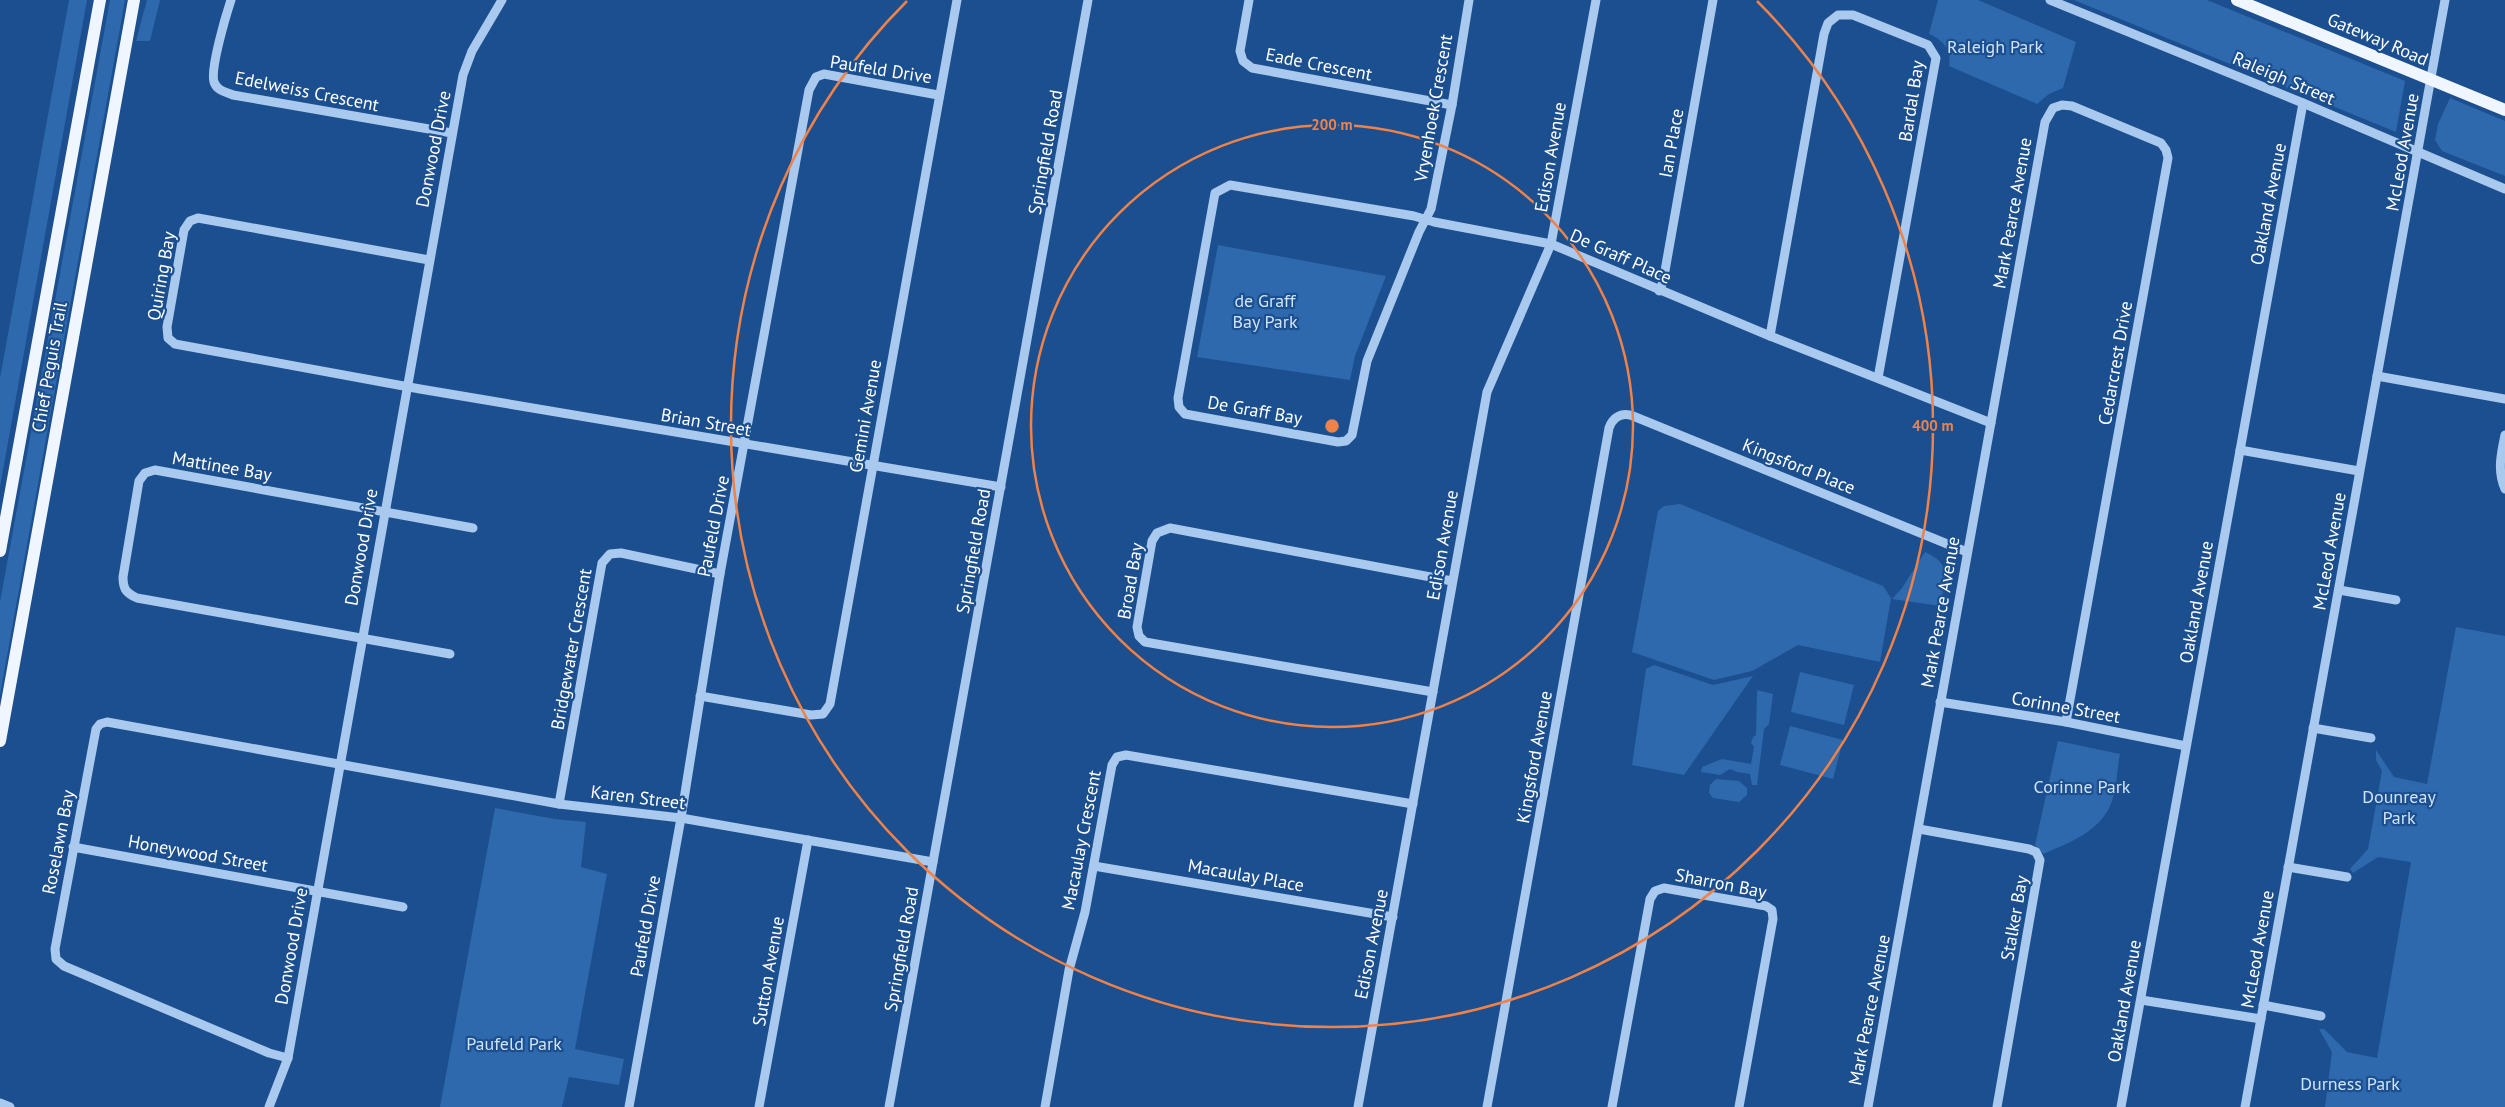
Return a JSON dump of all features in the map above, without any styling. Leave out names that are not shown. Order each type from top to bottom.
[{"type":"main road","name":"Chief Peguis Trail","points":[[0,552],[100,0]]},
{"type":"main road","name":"Chief Peguis Trail","points":[[0,741],[134,0]]},
{"type":"main road","name":"Gateway Road","points":[[2237,0],[2505,110]]},
{"type":"street","name":"Edelweiss Crescent","points":[[231,0],[214,68],[214,82],[219,90],[233,95],[452,134]]},
{"type":"street","name":"Donwood Drive","points":[[269,1107],[288,1058],[429,260],[467,62],[502,0]]},
{"type":"street","name":"Gemini Avenue","points":[[700,696],[811,715],[823,714],[830,704],[938,94],[957,0]]},
{"type":"street","name":"Springfield Road","points":[[889,1107],[1088,0]]},
{"type":"street","name":"Eade Crescent","points":[[1249,0],[1240,51],[1243,61],[1252,68],[1452,105]]},
{"type":"street","name":"Vryenhoek Crescent","points":[[1425,220],[1431,209],[1452,105],[1469,0]]},
{"type":"street","name":"Edison Avenue","points":[[1358,1107],[1452,581],[1488,392],[1551,244],[1596,0]]},
{"type":"street","name":"Ian Place","points":[[1659,291],[1663,282],[1713,0]]},
{"type":"street","name":"Raleigh Street","points":[[2050,0],[2304,103],[2505,189]]},
{"type":"street","name":"McLeod Avenue","points":[[2245,1107],[2445,0]]},
{"type":"street","name":"Bardal Bay","points":[[1770,336],[1824,34],[1828,23],[1838,15],[1853,15],[1928,45],[1936,58],[1878,378]]},
{"type":"street","name":"Paufeld Drive","points":[[629,1107],[680,818],[720,574],[811,84],[816,77],[830,75],[938,94]]},
{"type":"street","name":"Oakland Avenue","points":[[2121,1107],[2304,103]]},
{"type":"street","name":"Cedarcrest Drive","points":[[2045,122],[2052,108],[2062,105],[2072,106],[2162,143],[2168,158],[2066,722]]},
{"type":"street","name":"Mark Pearce Avenue","points":[[1868,1107],[2045,122]]},
{"type":"street","name":"De Graff Place","points":[[1220,188],[1230,185],[1551,244],[1659,291],[1991,423]]},
{"type":"street","name":"De Graff Bay","points":[[1220,188],[1215,193],[1178,398],[1179,407],[1185,414],[1338,442],[1346,441],[1352,435],[1367,361],[1425,220]]},
{"type":"street","name":"Quiring Bay","points":[[407,386],[174,344],[168,338],[167,327],[184,230],[190,221],[198,218],[429,260]]},
{"type":"street","points":[[2377,376],[2505,399]]},
{"type":"street","name":"Brian Street","points":[[407,386],[872,467],[1001,487]]},
{"type":"street","name":"Kingsford Place","points":[[1618,416],[1633,416],[1967,552]]},
{"type":"street","name":"Kingsford Avenue","points":[[1487,1107],[1610,428],[1618,416]]},
{"type":"street","points":[[2505,435],[2500,478],[2505,490]]},
{"type":"street","points":[[2240,450],[2360,471]]},
{"type":"street","name":"Mattinee Bay","points":[[362,638],[137,598],[128,594],[123,588],[123,577],[139,481],[146,473],[155,470],[384,512]]},
{"type":"street","points":[[384,512],[473,528]]},
{"type":"street","name":"Broad Bay","points":[[1433,692],[1145,642],[1139,636],[1137,627],[1152,541],[1157,533],[1170,528],[1452,581]]},
{"type":"street","name":"Bridgewater Crescent","points":[[559,804],[602,564],[610,554],[621,553],[720,574]]},
{"type":"street","points":[[2339,590],[2396,600]]},
{"type":"street","points":[[362,638],[450,654]]},
{"type":"street","name":"Corinne Street","points":[[1940,702],[2066,722],[2186,746]]},
{"type":"street","name":"Roselawn Bay","points":[[288,1058],[270,1053],[64,966],[56,959],[55,949],[96,729],[100,724],[107,722],[340,763]]},
{"type":"street","points":[[2313,728],[2371,738]]},
{"type":"street","name":"Macaulay Crescent","points":[[1045,1107],[1069,970],[1085,912],[1112,765],[1117,757],[1126,755],[1413,804]]},
{"type":"street","name":"Karen Street","points":[[340,763],[559,804],[680,818],[933,862]]},
{"type":"street","name":"Stalker Bay","points":[[1919,830],[2029,849],[2036,852],[2040,860],[1997,1107]]},
{"type":"street","name":"Sutton Avenue","points":[[759,1107],[808,840]]},
{"type":"street","name":"Honeywood Street","points":[[74,847],[404,907]]},
{"type":"street","name":"Macaulay Place","points":[[1094,866],[1393,917]]},
{"type":"street","points":[[2288,867],[2346,876]]},
{"type":"street","name":"Sharron Bay","points":[[1612,1107],[1650,899],[1655,892],[1664,888],[1766,906],[1772,910],[1771,928],[1738,1107]]},
{"type":"street","points":[[2141,1000],[2261,1019]]},
{"type":"street","points":[[2263,1005],[2321,1016]]},
{"type":"street","points":[[0,1103],[10,1107]]},
{"type":"green space","points":[[69,0],[87,0],[0,487],[0,378]]},
{"type":"green space","points":[[110,0],[125,0],[0,695],[0,602]]},
{"type":"green space","points":[[147,0],[160,0],[150,41],[136,41]]},
{"type":"green space","name":"Raleigh Park","points":[[1938,0],[1978,0],[2076,42],[2063,88],[2049,94],[2037,104],[1949,66],[1948,50],[1938,39],[1929,34]]},
{"type":"green space","points":[[2074,0],[2207,0],[2405,81],[2396,132]]},
{"type":"green space","points":[[2450,98],[2505,121],[2505,176],[2442,151],[2435,140],[2438,124]]},
{"type":"green space","name":"de Graff Bay Park","points":[[1218,245],[1386,276],[1355,356],[1350,380],[1197,357]]},
{"type":"green space","points":[[1680,504],[1883,586],[1891,598],[1880,662],[1798,645],[1752,671],[1714,680],[1632,652],[1658,511],[1664,506]]},
{"type":"green space","points":[[1925,552],[1940,562],[1944,568],[1945,581],[1940,606],[1892,599],[1902,588]]},
{"type":"green space","points":[[2456,627],[2505,636],[2505,1107],[2325,1107],[2332,1052],[2319,1029],[2324,1029],[2347,1052],[2377,1058],[2411,862],[2378,857],[2353,873],[2350,869],[2368,849],[2382,771],[2376,760],[2376,750],[2394,777],[2427,784]]},
{"type":"green space","points":[[1654,665],[1713,685],[1753,676],[1684,775],[1632,765],[1646,669]]},
{"type":"green space","points":[[1800,672],[1854,685],[1844,725],[1791,712]]},
{"type":"green space","points":[[1757,690],[1773,694],[1769,724],[1764,729],[1757,785],[1752,785],[1750,774],[1730,769],[1720,775],[1701,772],[1702,767],[1722,759],[1751,764],[1754,747],[1751,743],[1756,735]]},
{"type":"green space","points":[[1790,726],[1843,740],[1833,779],[1780,765]]},
{"type":"green space","name":"Corinne Park","points":[[2058,741],[2120,754],[2114,796],[2101,820],[2084,835],[2043,854],[2035,845]]},
{"type":"green space","points":[[1716,779],[1739,781],[1747,788],[1747,795],[1739,802],[1713,798],[1709,793],[1710,785]]},
{"type":"green space","name":"Paufeld Park","points":[[495,808],[555,819],[586,822],[581,867],[607,874],[575,1049],[624,1059],[619,1085],[569,1077],[562,1107],[440,1107]]},
{"type":"park label","name":"Dounreay Park","points":[[2399,806]]},
{"type":"park label","name":"Durness Park","points":[[2350,1083]]}]
